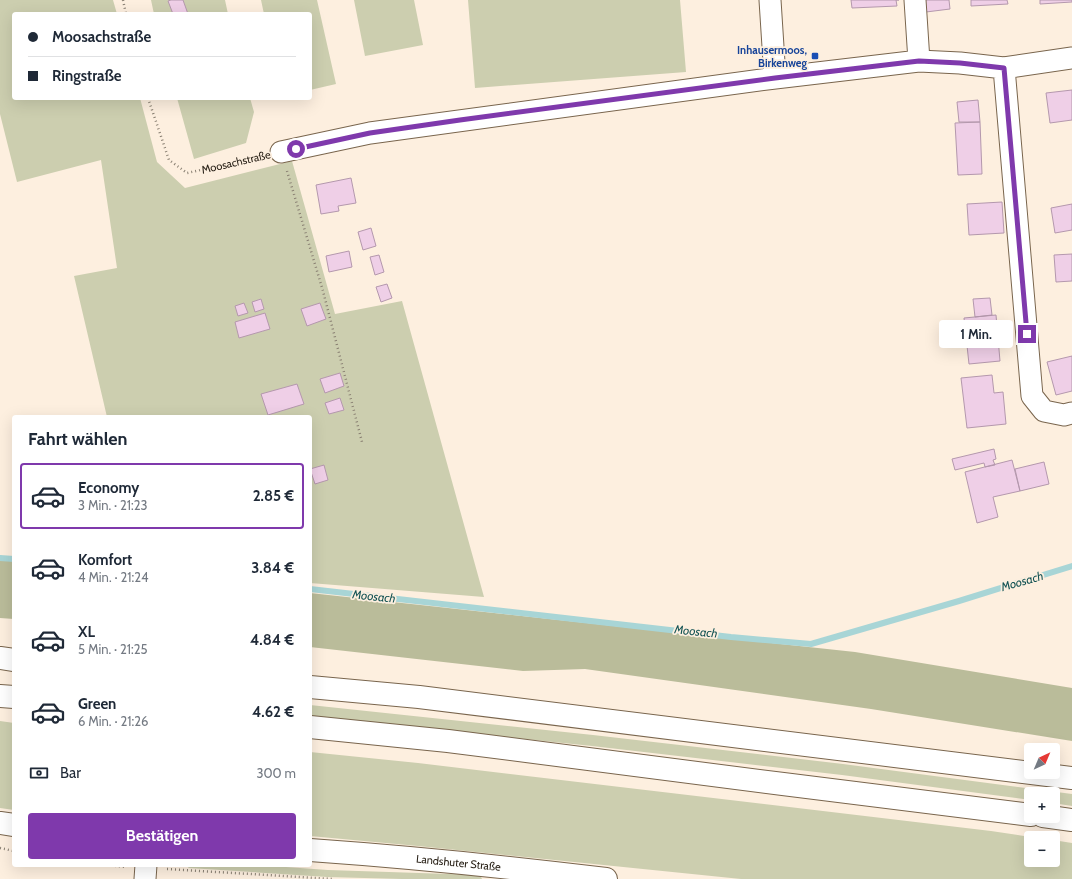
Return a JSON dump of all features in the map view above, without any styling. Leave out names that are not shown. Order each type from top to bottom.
[{"type":"main road","points":[[0,658],[12,660]]},
{"type":"main road","points":[[312,687],[419,697],[1072,778]]},
{"type":"main road","points":[[0,696],[12,697]]},
{"type":"main road","points":[[312,727],[448,741],[1024,813]]},
{"type":"main road","points":[[1060,818],[1072,820]]},
{"type":"main road","points":[[0,823],[12,825]]},
{"type":"main road","name":"Landshuter Straße","points":[[312,850],[364,854],[530,874],[606,879]]},
{"type":"street","points":[[770,0],[775,78]]},
{"type":"street","points":[[915,0],[919,61]]},
{"type":"street","name":"Moosachstraße","points":[[281,152],[370,133],[775,78],[919,61],[960,63],[1004,68],[1072,58]]},
{"type":"street","points":[[1004,68],[1032,396],[1044,411],[1064,415],[1072,413]]},
{"type":"path","points":[[123,0],[126,12]]},
{"type":"path","name":"Moosachstraße","points":[[149,100],[168,160],[187,173],[281,152]]},
{"type":"path","points":[[281,152],[323,291],[362,442]]},
{"type":"path","points":[[0,848],[12,851]]},
{"type":"path","points":[[119,867],[146,871],[333,879]]},
{"type":"green space","points":[[0,0],[113,0],[116,12],[12,12],[12,100],[141,100],[157,162],[185,188],[292,161],[335,314],[402,301],[484,597],[312,583],[312,415],[107,415],[74,276],[117,268],[101,160],[17,182],[0,114]]},
{"type":"green space","points":[[151,0],[225,0],[228,12],[154,12]]},
{"type":"green space","points":[[261,0],[317,0],[336,84],[312,90],[312,12],[264,12]]},
{"type":"green space","points":[[354,0],[414,0],[423,45],[365,56]]},
{"type":"green space","points":[[468,0],[680,0],[686,72],[475,88]]},
{"type":"green space","points":[[178,100],[251,100],[254,112],[246,143],[194,159]]},
{"type":"green space","points":[[0,557],[12,558],[12,619],[0,618]]},
{"type":"green space","points":[[312,593],[855,652],[1072,688],[1072,741],[871,709],[585,669],[523,671],[312,647]]},
{"type":"green space","points":[[312,705],[593,735],[843,764],[1024,788],[1024,799],[842,775],[592,746],[312,717]]},
{"type":"green space","points":[[0,721],[12,723],[12,810],[0,808]]},
{"type":"green space","points":[[312,752],[418,763],[1024,836],[1024,867],[1060,867],[1060,841],[1072,843],[1072,879],[741,879],[312,836]]},
{"type":"green space","points":[[1060,792],[1072,794],[1072,806],[1060,804]]},
{"type":"green space","points":[[188,867],[286,867],[328,870],[480,875],[482,879],[327,877]]},
{"type":"building","points":[[183,0],[187,12],[172,12],[168,1]]},
{"type":"building","points":[[851,0],[896,0],[897,6],[852,8]]},
{"type":"building","points":[[925,0],[949,0],[950,9],[926,12]]},
{"type":"building","points":[[971,0],[1007,0],[1008,4],[971,6]]},
{"type":"building","points":[[1040,0],[1072,0],[1072,2],[1040,4]]},
{"type":"building","points":[[1072,90],[1072,120],[1050,123],[1046,93]]},
{"type":"building","points":[[978,100],[980,122],[959,122],[957,102]]},
{"type":"building","points":[[980,122],[982,174],[958,175],[955,123]]},
{"type":"building","points":[[351,178],[356,203],[338,206],[339,211],[321,214],[316,185]]},
{"type":"building","points":[[1002,202],[1004,233],[969,235],[967,204]]},
{"type":"building","points":[[1072,204],[1072,230],[1055,233],[1051,208]]},
{"type":"building","points":[[371,228],[376,246],[363,250],[358,232]]},
{"type":"building","points":[[349,251],[352,267],[329,272],[326,256]]},
{"type":"building","points":[[1072,254],[1072,281],[1056,282],[1054,255]]},
{"type":"building","points":[[379,255],[384,272],[375,275],[370,257]]},
{"type":"building","points":[[387,284],[392,298],[381,302],[376,287]]},
{"type":"building","points":[[990,298],[992,315],[975,317],[973,299]]},
{"type":"building","points":[[261,299],[264,309],[255,312],[252,302]]},
{"type":"building","points":[[244,303],[248,313],[238,316],[235,306]]},
{"type":"building","points":[[320,303],[326,319],[307,326],[301,309]]},
{"type":"building","points":[[265,313],[270,329],[239,338],[235,322]]},
{"type":"building","points":[[996,315],[1000,361],[969,364],[964,318]]},
{"type":"building","points":[[1072,356],[1072,391],[1056,395],[1047,362]]},
{"type":"building","points":[[340,373],[344,386],[325,393],[320,379]]},
{"type":"building","points":[[992,375],[994,393],[1003,392],[1006,424],[967,428],[961,378]]},
{"type":"building","points":[[297,384],[304,404],[268,415],[261,394]]},
{"type":"building","points":[[340,398],[344,410],[329,414],[325,403]]},
{"type":"building","points":[[994,449],[996,459],[993,460],[995,465],[985,467],[984,463],[955,470],[952,459]]},
{"type":"building","points":[[1012,460],[1020,491],[993,497],[998,517],[977,523],[965,472]]},
{"type":"building","points":[[1044,462],[1049,484],[1020,491],[1015,469]]},
{"type":"building","points":[[324,465],[328,480],[315,484],[312,475],[312,468]]},
{"type":"waterway","name":"Moosach","points":[[0,558],[12,559]]},
{"type":"waterway","name":"Moosach","points":[[312,589],[731,637],[811,644],[1072,566]]},
{"type":"place","name":"Inhausermoos, Birkenweg","points":[[815,56]]},
{"type":"route","points":[[296,149],[370,133],[460,120],[775,78],[919,61],[960,63],[1004,68],[1027,334]]}]
